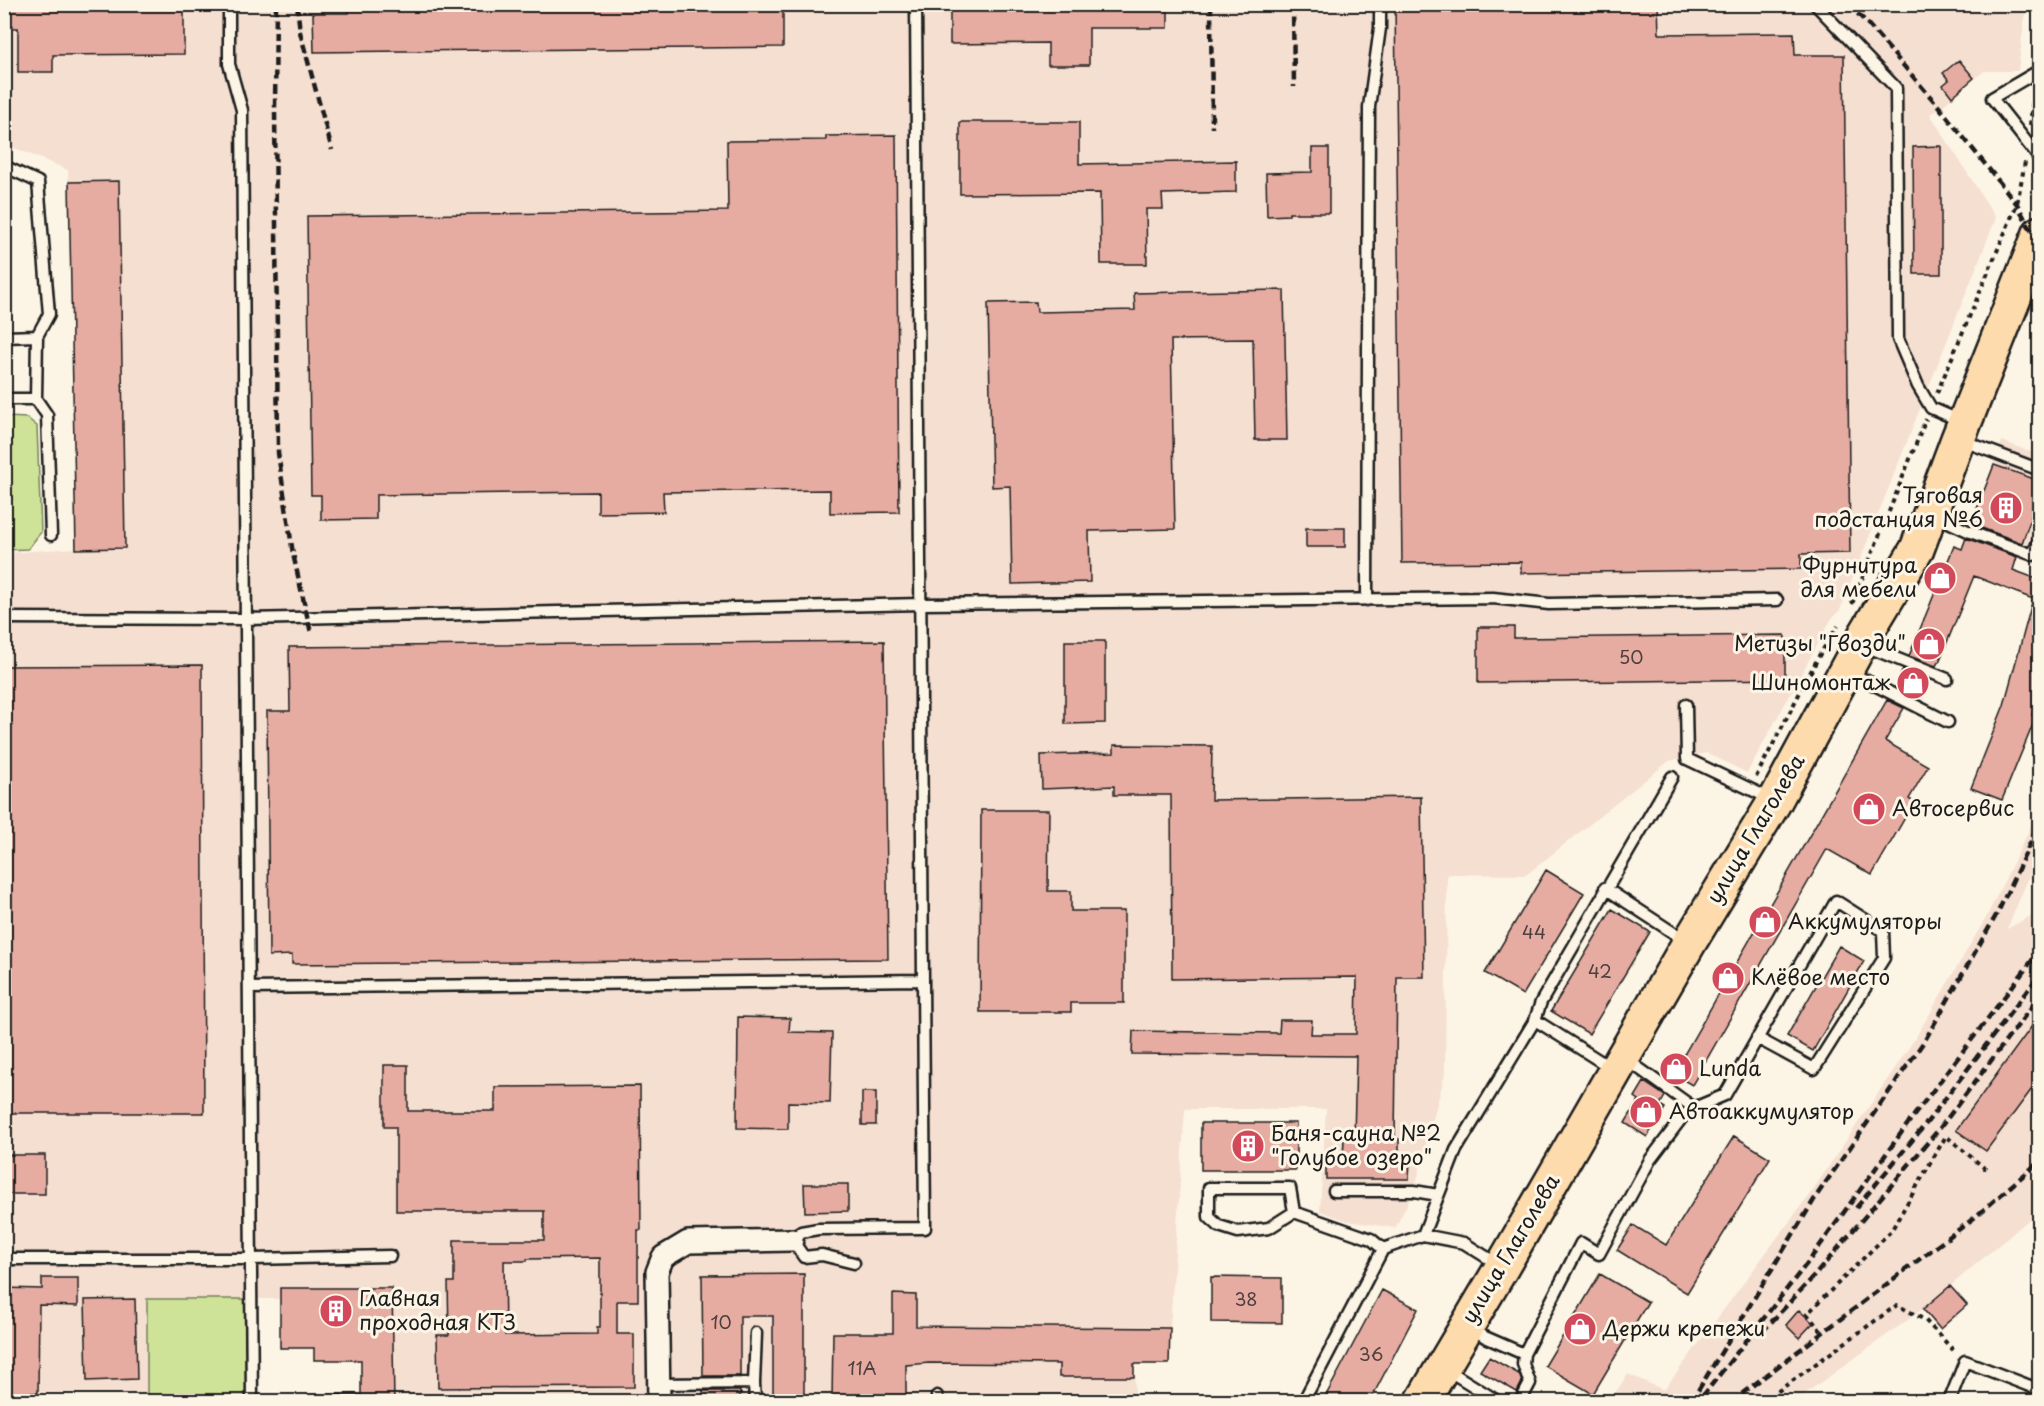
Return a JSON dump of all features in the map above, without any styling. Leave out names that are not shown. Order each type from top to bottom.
[{"type":"main road","name":"улица Глаголева","points":[[1422,1401],[1466,1324],[1502,1268],[1689,942],[1762,795],[1850,644],[1917,549],[2040,233]]},
{"type":"street","points":[[659,1393],[657,1272],[663,1257],[688,1242],[792,1240]]},
{"type":"lane","points":[[229,4],[229,64],[242,110],[252,1401]]},
{"type":"lane","points":[[854,1263],[822,1255],[804,1257],[792,1240],[801,1232],[819,1229],[925,1228],[922,604],[915,4]]},
{"type":"lane","points":[[1367,600],[1369,107],[1380,28],[1380,4]]},
{"type":"lane","points":[[1815,4],[1896,88],[1898,339],[1918,386],[1931,408],[1961,431],[2040,470]]},
{"type":"lane","points":[[2038,71],[1992,98],[2040,159]]},
{"type":"lane","points":[[4,166],[38,182],[49,314],[38,336],[36,399],[48,415],[51,536]]},
{"type":"lane","points":[[4,337],[38,336]]},
{"type":"lane","points":[[4,399],[36,399]]},
{"type":"lane","points":[[1930,514],[2033,555],[2040,536]]},
{"type":"lane","points":[[4,618],[246,619],[922,604],[1492,598],[1549,604],[1777,600]]},
{"type":"lane","points":[[1850,644],[1947,679]]},
{"type":"lane","points":[[1850,644],[1948,722]]},
{"type":"lane","points":[[1686,705],[1687,759],[1762,795]]},
{"type":"lane","points":[[1423,1235],[1456,1150],[1535,1020],[1541,1002],[1605,888],[1672,777]]},
{"type":"lane","points":[[1605,888],[1689,942]]},
{"type":"lane","points":[[1520,1401],[1530,1383],[1523,1364],[1524,1354],[1581,1243],[1599,1254],[1650,1160],[1684,1115],[1694,1108],[1725,1095],[1757,1038],[1836,902],[1883,931],[1884,958],[1814,1069],[1757,1038]]},
{"type":"lane","points":[[249,988],[923,980]]},
{"type":"lane","points":[[1535,1020],[1619,1064],[1694,1108]]},
{"type":"lane","points":[[1209,1188],[1290,1188],[1294,1212],[1269,1228],[1238,1232],[1220,1226],[1209,1217],[1209,1188]]},
{"type":"lane","points":[[1334,1191],[1414,1191],[1438,1195]]},
{"type":"lane","points":[[1294,1212],[1371,1239],[1383,1250]]},
{"type":"lane","points":[[1304,1401],[1383,1250],[1423,1235],[1464,1243],[1486,1255],[1502,1268]]},
{"type":"lane","points":[[4,1259],[251,1259],[390,1256]]},
{"type":"lane","points":[[1466,1324],[1485,1337],[1524,1354]]},
{"type":"lane","points":[[755,1401],[756,1333]]},
{"type":"lane","points":[[1949,1401],[1965,1361],[2040,1390]]},
{"type":"lane","points":[[1443,1367],[1499,1401]]},
{"type":"lane","points":[[659,1393],[754,1383]]},
{"type":"lane","points":[[309,1401],[355,1401]]},
{"type":"path","points":[[1850,609],[2017,204],[2028,146],[2040,42]]},
{"type":"path","points":[[1762,795],[1820,654],[1850,644]]},
{"type":"path","points":[[1821,1331],[1807,1314],[1892,1231],[1946,1136],[1988,1171]]},
{"type":"path","points":[[1763,1401],[1897,1305],[1925,1320],[1965,1361]]},
{"type":"shaded area","points":[[5,5],[2026,5],[2018,71],[1984,71],[1930,114],[1996,218],[1840,610],[1832,618],[1747,773],[1707,753],[1669,761],[1526,875],[1447,874],[1445,1074],[1414,1191],[1395,1228],[1348,1221],[1320,1211],[1326,1109],[1185,1109],[1169,1364],[1134,1364],[1135,1401],[361,1401],[361,1374],[394,1373],[392,1348],[280,1348],[279,1299],[148,1299],[147,1393],[5,1392],[5,553],[76,548],[68,170],[5,144]]},
{"type":"shaded area","points":[[2002,441],[2039,455],[2039,566],[1966,539]]},
{"type":"shaded area","points":[[2039,810],[2039,853],[2007,929],[2039,911],[2039,1211],[1923,1309],[1795,1401],[1609,1402],[1628,1374],[1664,1390],[1812,1191],[1916,1037],[1987,916]]},
{"type":"green space","points":[[5,417],[27,418],[37,426],[41,532],[28,549],[5,550]]},
{"type":"green space","points":[[147,1299],[245,1299],[246,1401],[147,1401]]},
{"type":"building","points":[[4,4],[184,4],[184,54],[53,55],[53,72],[18,72],[18,28],[4,28]]},
{"type":"building","points":[[348,4],[783,4],[783,47],[314,52],[313,13],[349,13]]},
{"type":"building","points":[[950,4],[1168,4],[1168,28],[1089,28],[1089,65],[1048,65],[1048,43],[950,44]]},
{"type":"building","points":[[1395,4],[1658,4],[1659,34],[1794,33],[1795,55],[1844,55],[1850,553],[1801,554],[1801,569],[1521,573],[1521,562],[1402,563]]},
{"type":"building","points":[[1959,60],[1974,78],[1952,97],[1943,85],[1949,80],[1943,73]]},
{"type":"building","points":[[960,122],[1079,122],[1079,164],[1236,161],[1236,192],[1162,194],[1163,209],[1146,209],[1147,264],[1101,264],[1100,193],[960,194]]},
{"type":"building","points":[[896,135],[899,512],[830,513],[830,490],[663,492],[664,512],[598,513],[598,492],[376,495],[376,519],[321,520],[321,495],[311,495],[307,216],[728,211],[727,141],[826,140],[826,136]]},
{"type":"building","points":[[1941,146],[1941,274],[1914,274],[1913,147]]},
{"type":"building","points":[[1312,148],[1329,148],[1329,213],[1289,213],[1289,215],[1267,216],[1266,173],[1312,172]]},
{"type":"building","points":[[119,181],[125,548],[76,549],[69,182]]},
{"type":"building","points":[[1284,290],[1287,440],[1255,440],[1253,339],[1171,340],[1175,529],[1089,531],[1090,582],[1012,584],[1010,486],[992,487],[988,303],[1036,302],[1037,312],[1135,310],[1134,293]]},
{"type":"building","name":"Тяговая подстанция №6","points":[[1994,465],[2040,481],[2040,493],[2022,543],[1971,524]]},
{"type":"building","points":[[1306,528],[1345,528],[1345,547],[1306,547]]},
{"type":"building","points":[[1966,538],[2017,557],[2013,570],[2040,580],[2040,685],[2032,715],[2036,717],[2002,800],[1971,788],[2004,705],[2033,599],[1974,576],[1936,666],[1909,656],[1954,546],[1962,549]]},
{"type":"building","points":[[1478,627],[1514,627],[1514,638],[1785,635],[1785,679],[1478,683]]},
{"type":"building","points":[[884,641],[888,959],[292,964],[292,955],[269,956],[267,711],[290,711],[289,647]]},
{"type":"building","points":[[1065,641],[1105,641],[1105,723],[1065,724]]},
{"type":"building","points":[[202,665],[204,1113],[4,1113],[4,666]]},
{"type":"building","name":"Шиномонтаж","points":[[1903,669],[1929,680],[1923,695],[1914,691],[1911,695],[1896,687]]},
{"type":"building","points":[[1887,700],[1904,708],[1885,741],[1928,766],[1909,799],[1914,802],[1872,875],[1827,849],[1692,1085],[1673,1074]]},
{"type":"building","points":[[1114,745],[1212,746],[1211,800],[1421,797],[1424,977],[1397,977],[1395,1139],[1399,1139],[1399,1161],[1410,1161],[1409,1179],[1326,1179],[1326,1160],[1343,1160],[1344,1138],[1354,1138],[1356,1056],[1132,1054],[1133,1031],[1279,1033],[1280,1020],[1312,1020],[1311,1034],[1356,1034],[1357,977],[1172,979],[1171,795],[1114,795],[1114,786],[1042,789],[1041,755],[1114,753]]},
{"type":"building","points":[[981,810],[1049,810],[1048,891],[1071,891],[1071,911],[1124,911],[1124,1003],[1071,1003],[1071,1012],[980,1012]]},
{"type":"building","points":[[1546,870],[1584,893],[1523,995],[1485,973]]},
{"type":"building","points":[[1612,909],[1650,932],[1589,1034],[1551,1011]]},
{"type":"building","points":[[1839,946],[1864,961],[1813,1051],[1787,1036]]},
{"type":"building","points":[[2040,1015],[2040,1078],[1986,1151],[1956,1130]]},
{"type":"building","points":[[738,1017],[790,1018],[789,1032],[832,1033],[830,1103],[788,1102],[788,1129],[737,1128]]},
{"type":"building","points":[[384,1065],[408,1065],[408,1111],[495,1111],[495,1087],[640,1086],[641,1230],[638,1230],[638,1301],[617,1301],[617,1334],[634,1334],[634,1387],[438,1388],[437,1335],[449,1335],[448,1282],[454,1282],[454,1240],[544,1240],[544,1211],[396,1211],[396,1127],[384,1127]],"holes":[[[600,1258],[600,1327],[597,1327],[597,1334],[505,1335],[504,1261]]]},
{"type":"building","points":[[1644,1082],[1665,1096],[1660,1105],[1665,1108],[1647,1137],[1625,1123],[1639,1100],[1635,1097]]},
{"type":"building","points":[[862,1092],[876,1092],[876,1125],[862,1125]]},
{"type":"building","name":"Баня-сауна №2 \"Голубое озеро\"","points":[[1201,1123],[1296,1123],[1296,1170],[1201,1170]]},
{"type":"building","points":[[1734,1136],[1770,1158],[1687,1293],[1617,1250],[1633,1225],[1666,1245]]},
{"type":"building","points":[[6,1155],[45,1155],[45,1194],[6,1194]]},
{"type":"building","points":[[804,1184],[848,1184],[848,1211],[805,1212]]},
{"type":"building","points":[[804,1274],[804,1401],[773,1401],[773,1316],[740,1316],[740,1376],[703,1376],[702,1275]]},
{"type":"building","points":[[1600,1274],[1648,1302],[1593,1394],[1545,1366]]},
{"type":"building","points":[[1211,1277],[1282,1278],[1282,1323],[1211,1322]]},
{"type":"building","points":[[42,1278],[78,1278],[78,1306],[39,1305],[38,1393],[4,1393],[4,1288],[42,1289]]},
{"type":"building","points":[[1950,1286],[1967,1305],[1940,1329],[1923,1309]]},
{"type":"building","name":"Главная проходная КТЗ","points":[[280,1288],[392,1288],[394,1401],[362,1401],[361,1360],[314,1360],[314,1348],[280,1348]]},
{"type":"building","points":[[1382,1290],[1418,1309],[1370,1401],[1323,1401]]},
{"type":"building","points":[[893,1294],[916,1295],[916,1326],[1170,1328],[1169,1364],[1134,1364],[1134,1377],[1059,1377],[1059,1364],[929,1363],[906,1365],[906,1401],[832,1401],[833,1333],[893,1333]]},
{"type":"building","points":[[135,1299],[137,1379],[87,1381],[85,1300]]},
{"type":"building","points":[[1799,1310],[1813,1323],[1799,1338],[1786,1325]]},
{"type":"building","points":[[1489,1357],[1519,1374],[1522,1382],[1517,1392],[1480,1371]]},
{"type":"building","points":[[703,1391],[740,1391],[740,1401],[703,1401]]},
{"type":"railway","points":[[276,4],[278,453],[293,554],[311,633]]},
{"type":"railway","points":[[297,4],[300,32],[332,150]]},
{"type":"railway","points":[[1211,4],[1212,128]]},
{"type":"railway","points":[[1293,4],[1294,87]]},
{"type":"railway","points":[[1848,4],[1940,108],[2017,204],[2040,247]]},
{"type":"railway","points":[[1691,1402],[1817,1195],[1925,1040],[1998,912],[2040,822]]},
{"type":"railway","points":[[1702,1397],[1808,1262],[1912,1118],[2040,950]]},
{"type":"railway","points":[[1856,1208],[1925,1125],[2040,974]]},
{"type":"railway","points":[[1762,1332],[1816,1274],[1940,1128],[2040,996]]},
{"type":"railway","points":[[1731,1402],[1974,1218],[2040,1161]]},
{"type":"place","name":"Тяговая подстанция №6","points":[[2006,508]]},
{"type":"place","name":"Фурнитура для мебели","points":[[1940,578]]},
{"type":"place","name":"Метизы \"Гвозди\"","points":[[1929,644]]},
{"type":"place","name":"Шиномонтаж","points":[[1913,683]]},
{"type":"place","name":"Автосервис","points":[[1869,809]]},
{"type":"place","name":"Аккумуляторы","points":[[1765,922]]},
{"type":"place","name":"Клёвое место","points":[[1728,978]]},
{"type":"place","name":"Lunda","points":[[1676,1069]]},
{"type":"place","name":"Автоаккумулятор","points":[[1646,1112]]},
{"type":"place","name":"Баня-сауна №2 \"Голубое озеро\"","points":[[1248,1146]]},
{"type":"place","name":"Главная проходная КТЗ","points":[[336,1311]]},
{"type":"place","name":"Держи крепежи","points":[[1580,1329]]}]
